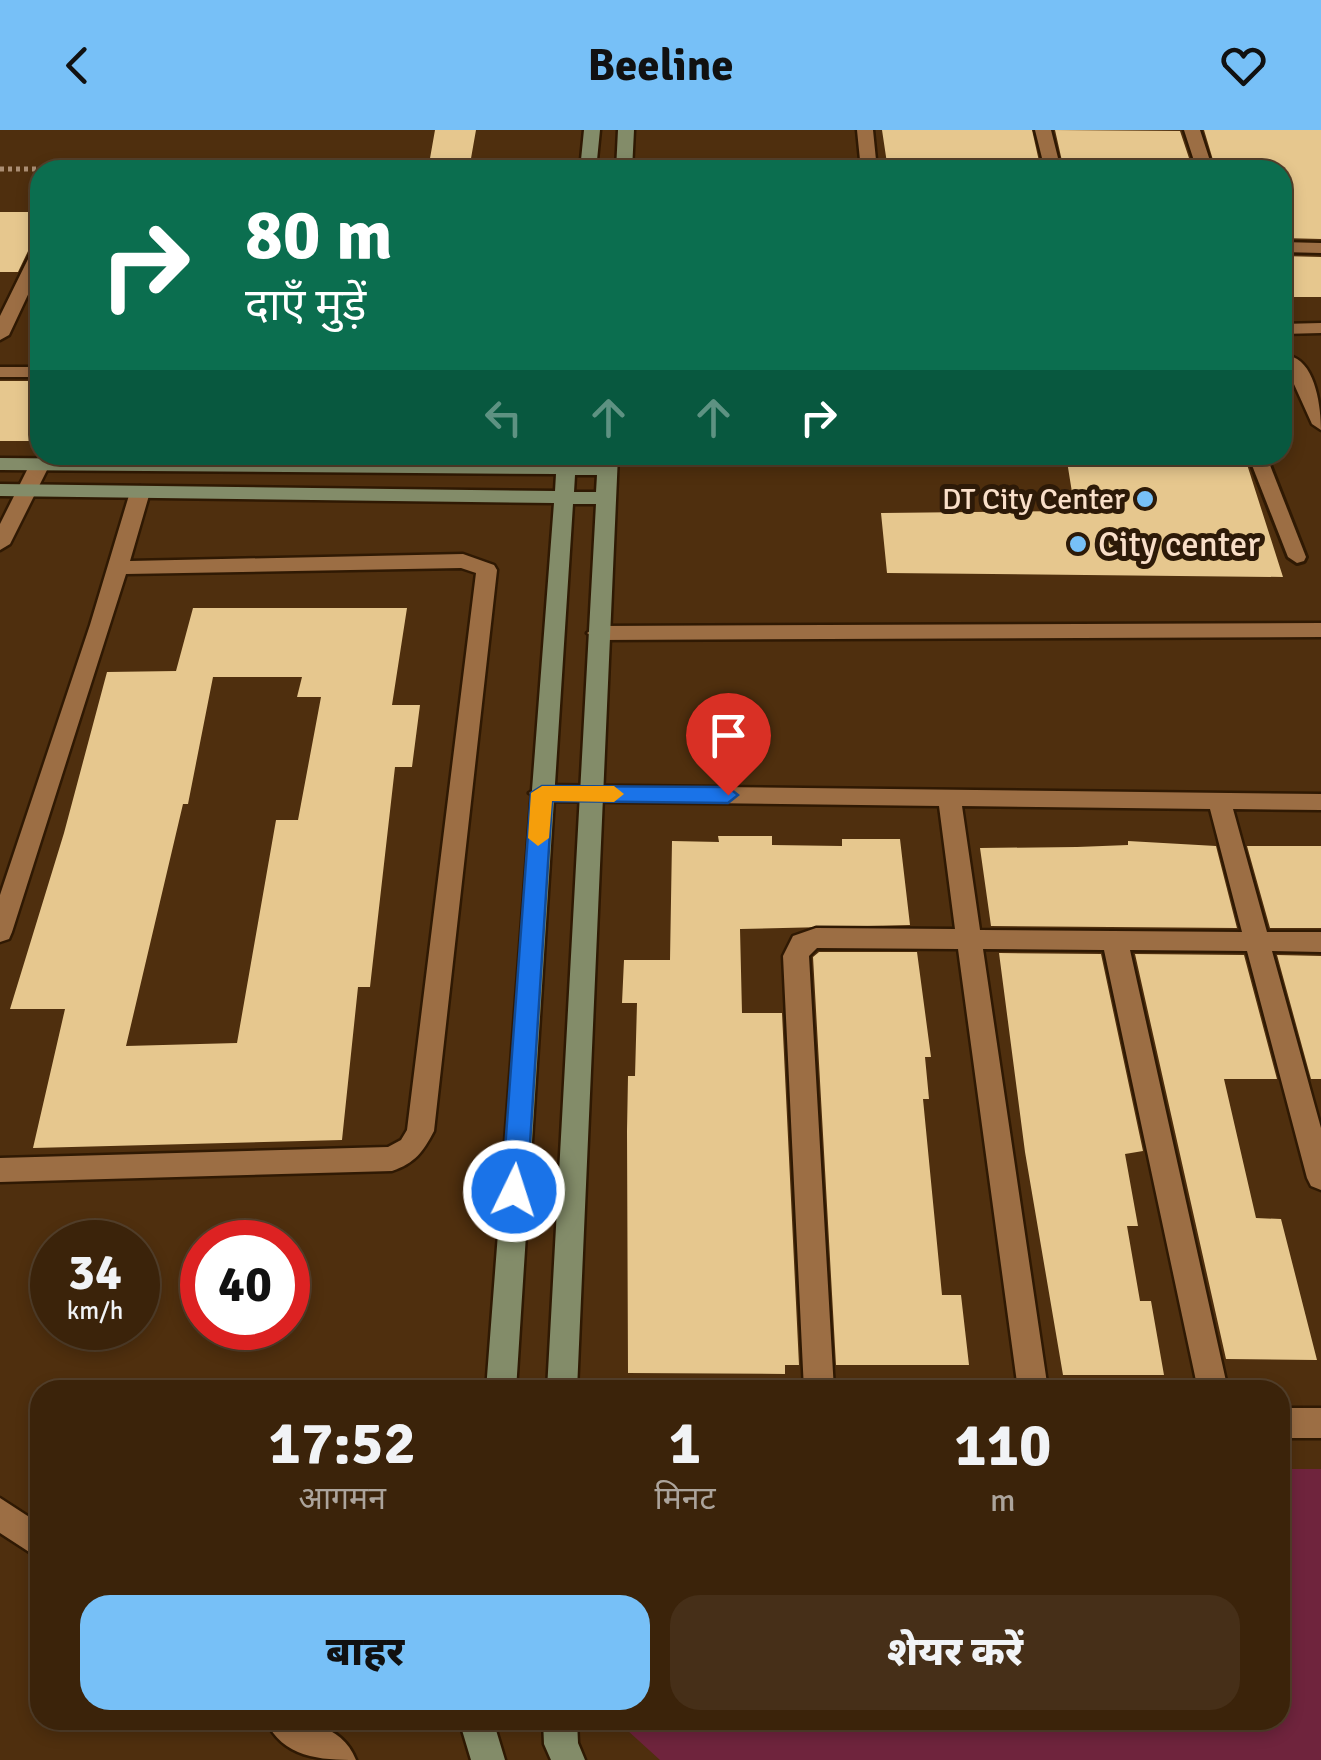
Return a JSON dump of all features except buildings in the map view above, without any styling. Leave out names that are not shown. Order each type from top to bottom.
[{"type":"street","points":[[589,160],[592,130]]},
{"type":"street","points":[[624,160],[626,130]]},
{"type":"street","points":[[865,130],[868,160]]},
{"type":"street","points":[[1043,130],[1050,160]]},
{"type":"street","points":[[1192,130],[1201,160]]},
{"type":"street","points":[[1292,247],[1321,248]]},
{"type":"street","points":[[0,336],[30,272]]},
{"type":"street","points":[[1292,329],[1321,328]]},
{"type":"street","points":[[1293,362],[1321,424]]},
{"type":"street","points":[[0,372],[30,372]]},
{"type":"street","points":[[0,464],[30,464]]},
{"type":"street","points":[[0,544],[40,465]]},
{"type":"street","points":[[502,1380],[567,465]]},
{"type":"street","points":[[563,1380],[608,465]]},
{"type":"street","points":[[0,490],[606,498]]},
{"type":"street","points":[[0,932],[140,492]]},
{"type":"street","points":[[0,1170],[392,1159],[412,1148],[420,1131],[487,570],[463,561],[118,568]]},
{"type":"street","points":[[598,634],[1321,630]]},
{"type":"street","points":[[542,793],[1321,802]]},
{"type":"street","points":[[948,797],[1033,1380]]},
{"type":"street","points":[[1219,801],[1321,1178]]},
{"type":"street","points":[[819,1380],[796,956],[802,943],[816,938],[1321,942]]},
{"type":"street","points":[[1115,941],[1211,1380]]},
{"type":"street","points":[[1290,1423],[1321,1424]]},
{"type":"street","points":[[1,1517],[30,1537]]},
{"type":"street","points":[[298,1730],[339,1760]]},
{"type":"street","points":[[479,1730],[488,1760]]},
{"type":"street","points":[[560,1730],[568,1760]]},
{"type":"lane","points":[[1262,465],[1297,557]]},
{"type":"shaded area","points":[[1290,1469],[1321,1469],[1321,1760],[660,1760],[627,1730],[1290,1730]]},
{"type":"slow traffic","points":[[538,838],[542,793],[614,794]]},
{"type":"place","name":"DT City Center","points":[[1145,499]]},
{"type":"place","name":"City center","points":[[1078,544]]},
{"type":"route","points":[[514,1191],[542,793],[728,795]]}]
